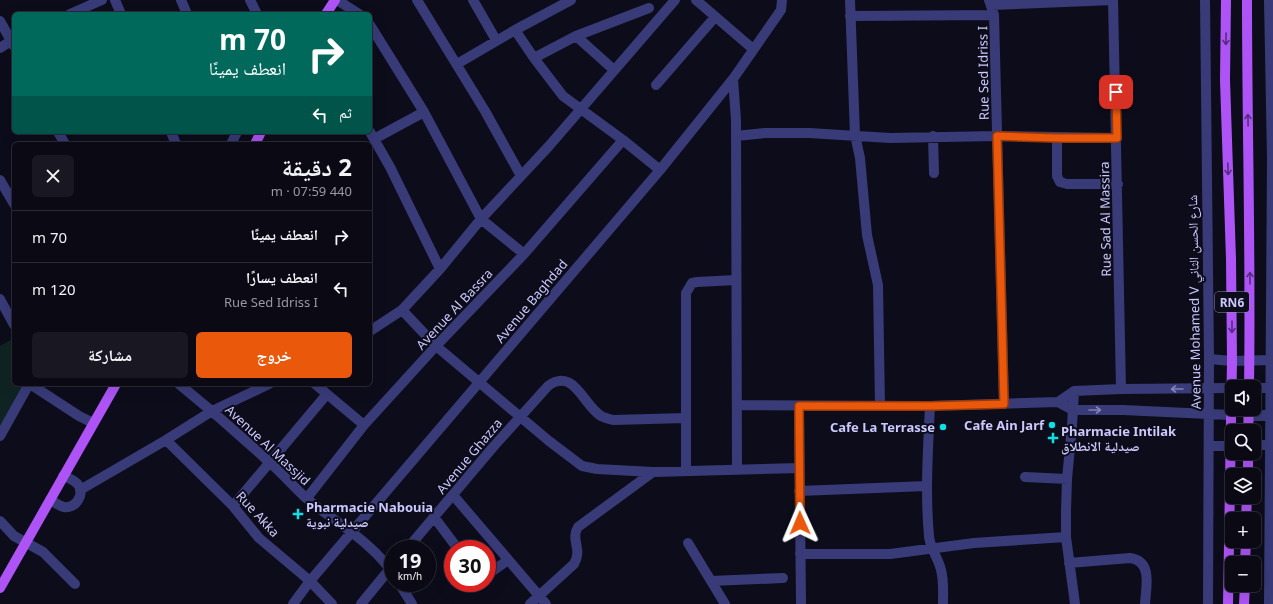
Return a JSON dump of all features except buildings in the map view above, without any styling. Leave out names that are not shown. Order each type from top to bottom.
[{"type":"main road","points":[[327,12],[336,0]]},
{"type":"main road","name":"RN6","points":[[1226,0],[1225,80],[1231,260],[1232,361],[1231,380]]},
{"type":"main road","name":"RN6","points":[[1247,0],[1250,257],[1249,380]]},
{"type":"main road","points":[[0,588],[115,386]]},
{"type":"main road","name":"RN6","points":[[1228,604],[1232,460]]},
{"type":"main road","points":[[1244,604],[1245,592]]},
{"type":"street","points":[[75,12],[102,0]]},
{"type":"street","points":[[115,0],[120,12]]},
{"type":"street","points":[[181,0],[186,12]]},
{"type":"street","points":[[250,0],[255,12]]},
{"type":"street","points":[[336,0],[356,12]]},
{"type":"street","points":[[417,0],[485,111],[520,176]]},
{"type":"street","points":[[473,0],[496,40]]},
{"type":"street","points":[[457,64],[496,40],[572,0]]},
{"type":"street","points":[[372,331],[402,310],[440,269],[481,219],[675,0]]},
{"type":"street","points":[[696,0],[753,49]]},
{"type":"street","points":[[850,0],[855,135],[860,158],[867,235],[878,286],[880,406]]},
{"type":"street","points":[[850,16],[1113,0]]},
{"type":"street","name":"Rue Sad Al Massira","points":[[1113,0],[1118,184],[1121,389]]},
{"type":"street","name":"Avenue Mohamed V شارع الحسن الثاني","points":[[1205,0],[1209,359],[1208,604]]},
{"type":"street","points":[[1269,0],[1273,159],[1271,360],[1272,415],[1269,604]]},
{"type":"street","name":"Avenue Baghdad","points":[[293,604],[310,581],[660,170],[733,79],[782,5]]},
{"type":"street","name":"Rue Sed Idriss I","points":[[991,7],[997,136],[1004,404]]},
{"type":"street","points":[[534,58],[576,36],[649,8]]},
{"type":"street","points":[[656,85],[715,17]]},
{"type":"street","points":[[0,21],[12,40]]},
{"type":"street","points":[[372,28],[424,112],[481,219],[524,254]]},
{"type":"street","points":[[515,30],[563,96],[623,140],[660,170]]},
{"type":"street","points":[[576,36],[614,70]]},
{"type":"street","points":[[0,48],[12,42]]},
{"type":"street","points":[[733,79],[736,136],[737,470]]},
{"type":"street","points":[[424,112],[372,135],[440,269]]},
{"type":"street","points":[[736,136],[765,133],[855,135],[890,138],[997,136],[1117,138]]},
{"type":"street","points":[[933,136],[934,173]]},
{"type":"street","points":[[1057,138],[1057,176],[1060,182],[1067,184],[1118,184]]},
{"type":"street","name":"Avenue Al Bassra","points":[[307,498],[364,425],[436,346],[524,254],[623,140]]},
{"type":"street","points":[[0,180],[12,201]]},
{"type":"street","points":[[686,471],[686,293],[692,283],[736,280]]},
{"type":"street","points":[[0,299],[3,311],[12,322]]},
{"type":"street","points":[[402,310],[436,346],[582,466],[597,469],[652,472],[799,468]]},
{"type":"street","points":[[1209,359],[1232,361],[1271,360]]},
{"type":"street","name":"Avenue Ghazza","points":[[415,540],[520,416],[548,386],[556,382],[562,381],[570,383],[596,412],[613,420],[685,418]]},
{"type":"street","points":[[0,436],[29,386]]},
{"type":"street","points":[[33,386],[79,416],[93,423]]},
{"type":"street","name":"Avenue Al Massjid","points":[[181,386],[212,411],[307,498],[352,533],[384,562]]},
{"type":"street","points":[[80,490],[166,440],[212,411],[265,386]]},
{"type":"street","points":[[317,386],[364,425]]},
{"type":"street","points":[[1058,402],[1074,391],[1225,388]]},
{"type":"street","points":[[1261,388],[1272,388]]},
{"type":"street","points":[[1074,391],[1067,479],[1066,537],[1075,604]]},
{"type":"street","points":[[233,506],[327,394]]},
{"type":"street","points":[[738,405],[930,406],[1058,402],[1073,410],[1123,410],[1225,415]]},
{"type":"street","points":[[799,406],[801,604]]},
{"type":"street","points":[[930,406],[927,486],[929,537],[931,549],[941,569],[943,581],[943,604]]},
{"type":"street","points":[[1261,414],[1272,415]]},
{"type":"street","name":"Rue Akka","points":[[166,440],[233,506],[259,538],[310,581],[332,604]]},
{"type":"street","points":[[1261,445],[1271,445]]},
{"type":"street","points":[[1209,446],[1225,446]]},
{"type":"street","points":[[530,604],[574,564],[578,552],[575,536],[578,527],[652,472]]},
{"type":"street","points":[[50,500],[60,505],[69,507],[79,499],[80,490],[76,483],[64,476]]},
{"type":"street","points":[[1025,477],[1067,479]]},
{"type":"street","points":[[800,492],[927,486]]},
{"type":"street","points":[[453,495],[546,604]]},
{"type":"street","points":[[434,517],[451,540]]},
{"type":"street","points":[[0,520],[14,536],[43,552],[76,584]]},
{"type":"street","points":[[800,554],[890,554],[974,543],[1066,537]]},
{"type":"street","points":[[688,543],[725,604]]},
{"type":"street","points":[[1069,563],[1130,558],[1139,560],[1145,569],[1146,575],[1145,604]]},
{"type":"street","points":[[496,569],[508,560]]},
{"type":"street","points":[[361,604],[384,578]]},
{"type":"street","points":[[711,581],[783,578]]},
{"type":"street","points":[[405,592],[412,604]]},
{"type":"green space","points":[[12,339],[12,386],[22,386],[0,426],[0,346]]},
{"type":"place","name":"Cafe Ain Jarf","points":[[1052,425]]},
{"type":"place","name":"Cafe La Terrasse","points":[[943,427]]},
{"type":"place","name":"Pharmacie Intilak صيدلية الانطلاق","points":[[1053,438]]},
{"type":"place","name":"Pharmacie Nabouia صيدلية نبوية","points":[[298,514]]},
{"type":"route","points":[[800,523],[799,406],[930,406],[1004,404],[997,136],[1117,138],[1116,92]]}]
